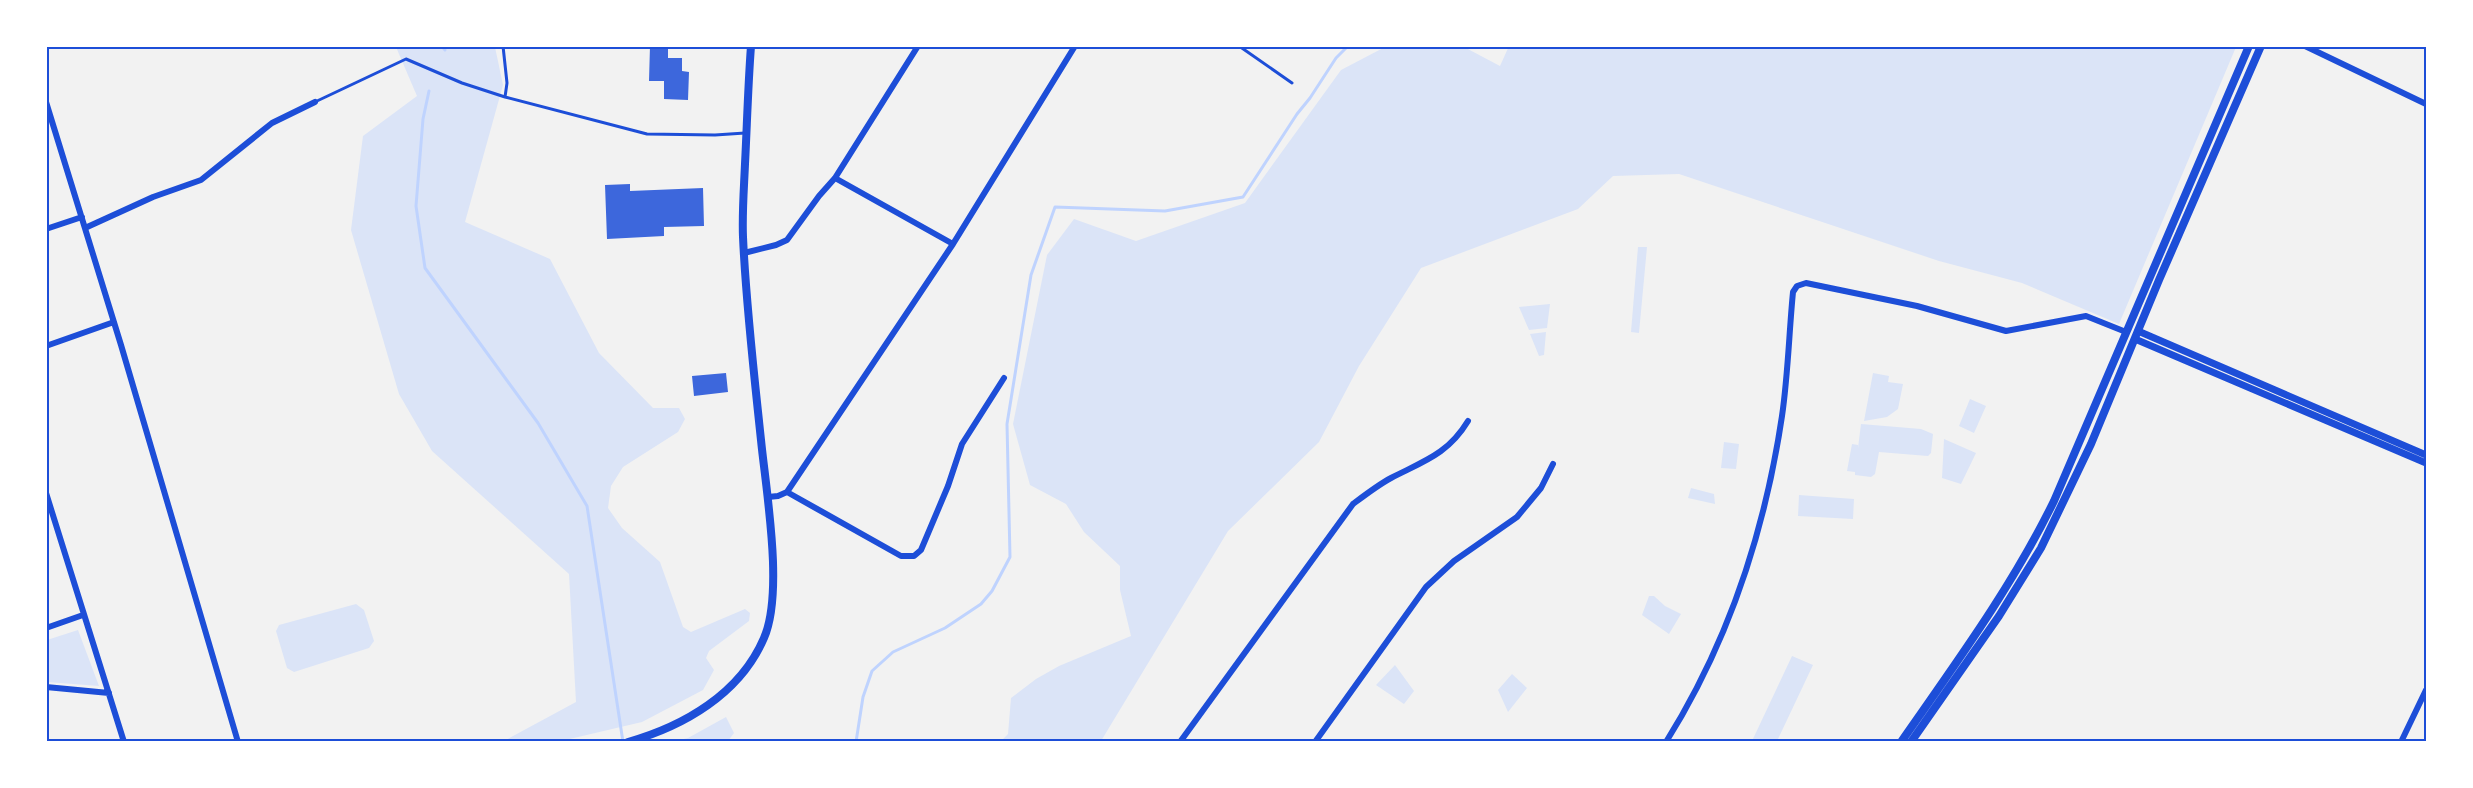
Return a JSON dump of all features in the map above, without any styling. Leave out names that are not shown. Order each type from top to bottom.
[{"type":"main road","points":[[628,741],[645,737],[677,723],[712,702],[743,673],[760,646],[770,617],[772,601],[768,497],[744,253],[746,132],[751,46]]},
{"type":"main road","points":[[2033,553],[2249,46]]},
{"type":"main road","points":[[1906,741],[2007,597],[2091,444],[2261,46]]},
{"type":"main road","points":[[2213,131],[2223,135]]},
{"type":"main road","points":[[2126,332],[2136,335]]},
{"type":"street","points":[[750,57],[757,46]]},
{"type":"street","points":[[744,253],[776,246],[787,240],[835,178],[918,46]]},
{"type":"street","points":[[768,497],[787,492],[953,244],[1075,46]]},
{"type":"street","points":[[2305,46],[2427,104]]},
{"type":"street","points":[[46,102],[114,322],[238,741]]},
{"type":"street","points":[[85,228],[153,197],[201,180],[272,123],[315,102]]},
{"type":"street","points":[[835,178],[953,244]]},
{"type":"street","points":[[46,229],[82,217]]},
{"type":"street","points":[[1666,741],[1696,693],[1720,640],[1740,590],[1760,522],[1782,415],[1793,292],[1797,286],[1806,283],[1917,306],[2010,331],[2086,316],[2126,332]]},
{"type":"street","points":[[46,346],[114,322]]},
{"type":"street","points":[[2136,335],[2425,458]]},
{"type":"street","points":[[787,492],[901,556],[914,556],[921,550],[944,497],[962,444],[1004,378]]},
{"type":"street","points":[[1180,741],[1353,504],[1390,479],[1433,457],[1447,447],[1468,421]]},
{"type":"street","points":[[1316,741],[1426,587],[1454,561],[1517,516],[1541,488],[1553,464]]},
{"type":"street","points":[[46,493],[124,741]]},
{"type":"street","points":[[46,628],[83,615]]},
{"type":"street","points":[[46,687],[108,693]]},
{"type":"street","points":[[2401,741],[2427,690]]},
{"type":"lane","points":[[503,46],[507,84],[505,97]]},
{"type":"lane","points":[[1239,46],[1292,84]]},
{"type":"lane","points":[[315,102],[406,59],[462,83],[505,97],[647,134],[716,135],[746,132]]},
{"type":"shaded area","points":[[1509,46],[2236,47],[2119,324],[2022,283],[1939,261],[1679,174],[1613,176],[1578,209],[1421,268],[1359,366],[1319,442],[1228,531],[1101,741],[1001,741],[1008,734],[1011,698],[1036,679],[1059,666],[1131,636],[1120,590],[1120,566],[1084,532],[1066,504],[1030,485],[1013,424],[1047,255],[1074,219],[1136,241],[1245,203],[1341,70],[1385,47],[1464,47],[1500,66]]},
{"type":"shaded area","points":[[396,47],[495,47],[503,85],[465,222],[550,259],[599,353],[653,408],[679,408],[685,419],[678,432],[623,467],[611,486],[608,508],[622,528],[660,562],[683,627],[691,632],[745,609],[750,613],[749,621],[709,651],[706,658],[714,670],[703,690],[642,722],[561,741],[504,741],[576,702],[569,574],[432,451],[399,394],[351,230],[363,136],[417,96]]},
{"type":"shaded area","points":[[1638,247],[1647,247],[1639,333],[1631,332]]},
{"type":"shaded area","points":[[1550,304],[1547,328],[1529,330],[1519,307]]},
{"type":"shaded area","points":[[1546,332],[1544,355],[1539,356],[1530,334]]},
{"type":"shaded area","points":[[1873,373],[1889,376],[1888,382],[1903,384],[1898,409],[1887,417],[1864,421]]},
{"type":"shaded area","points":[[1970,399],[1986,406],[1974,433],[1959,426]]},
{"type":"shaded area","points":[[1861,424],[1921,429],[1933,434],[1931,453],[1928,456],[1879,452],[1875,474],[1871,477],[1855,475],[1855,472],[1847,471],[1852,444],[1858,445],[1858,448]]},
{"type":"shaded area","points":[[1944,439],[1976,453],[1961,484],[1942,478]]},
{"type":"shaded area","points":[[1724,442],[1739,444],[1736,469],[1721,468]]},
{"type":"shaded area","points":[[1691,488],[1714,494],[1715,504],[1688,498]]},
{"type":"shaded area","points":[[1799,495],[1854,499],[1853,519],[1798,516]]},
{"type":"shaded area","points":[[1649,596],[1654,596],[1665,606],[1681,614],[1669,634],[1642,615]]},
{"type":"shaded area","points":[[356,604],[364,610],[374,641],[369,648],[294,672],[287,668],[276,631],[279,625]]},
{"type":"shaded area","points":[[78,630],[99,686],[47,682],[47,640]]},
{"type":"shaded area","points":[[1792,656],[1813,665],[1777,741],[1752,741]]},
{"type":"shaded area","points":[[1395,665],[1414,691],[1404,704],[1376,685]]},
{"type":"shaded area","points":[[1512,674],[1527,688],[1508,712],[1498,690]]},
{"type":"shaded area","points":[[726,717],[734,733],[728,741],[675,741],[688,738]]},
{"type":"building","points":[[650,46],[668,46],[668,58],[682,58],[682,71],[689,72],[688,100],[664,99],[664,81],[649,81]]},
{"type":"building","points":[[630,184],[630,191],[703,188],[704,226],[664,227],[664,236],[607,239],[605,185]]},
{"type":"building","points":[[726,373],[728,392],[694,396],[692,376]]},
{"type":"waterway","points":[[442,46],[445,50]]},
{"type":"waterway","points":[[856,742],[863,697],[872,671],[893,652],[945,628],[981,604],[992,591],[1010,557],[1007,424],[1031,275],[1055,207],[1165,211],[1243,197],[1297,114],[1336,58],[1348,46]]},
{"type":"waterway","points":[[429,91],[423,119],[416,206],[425,268],[538,423],[587,506],[623,742]]}]
